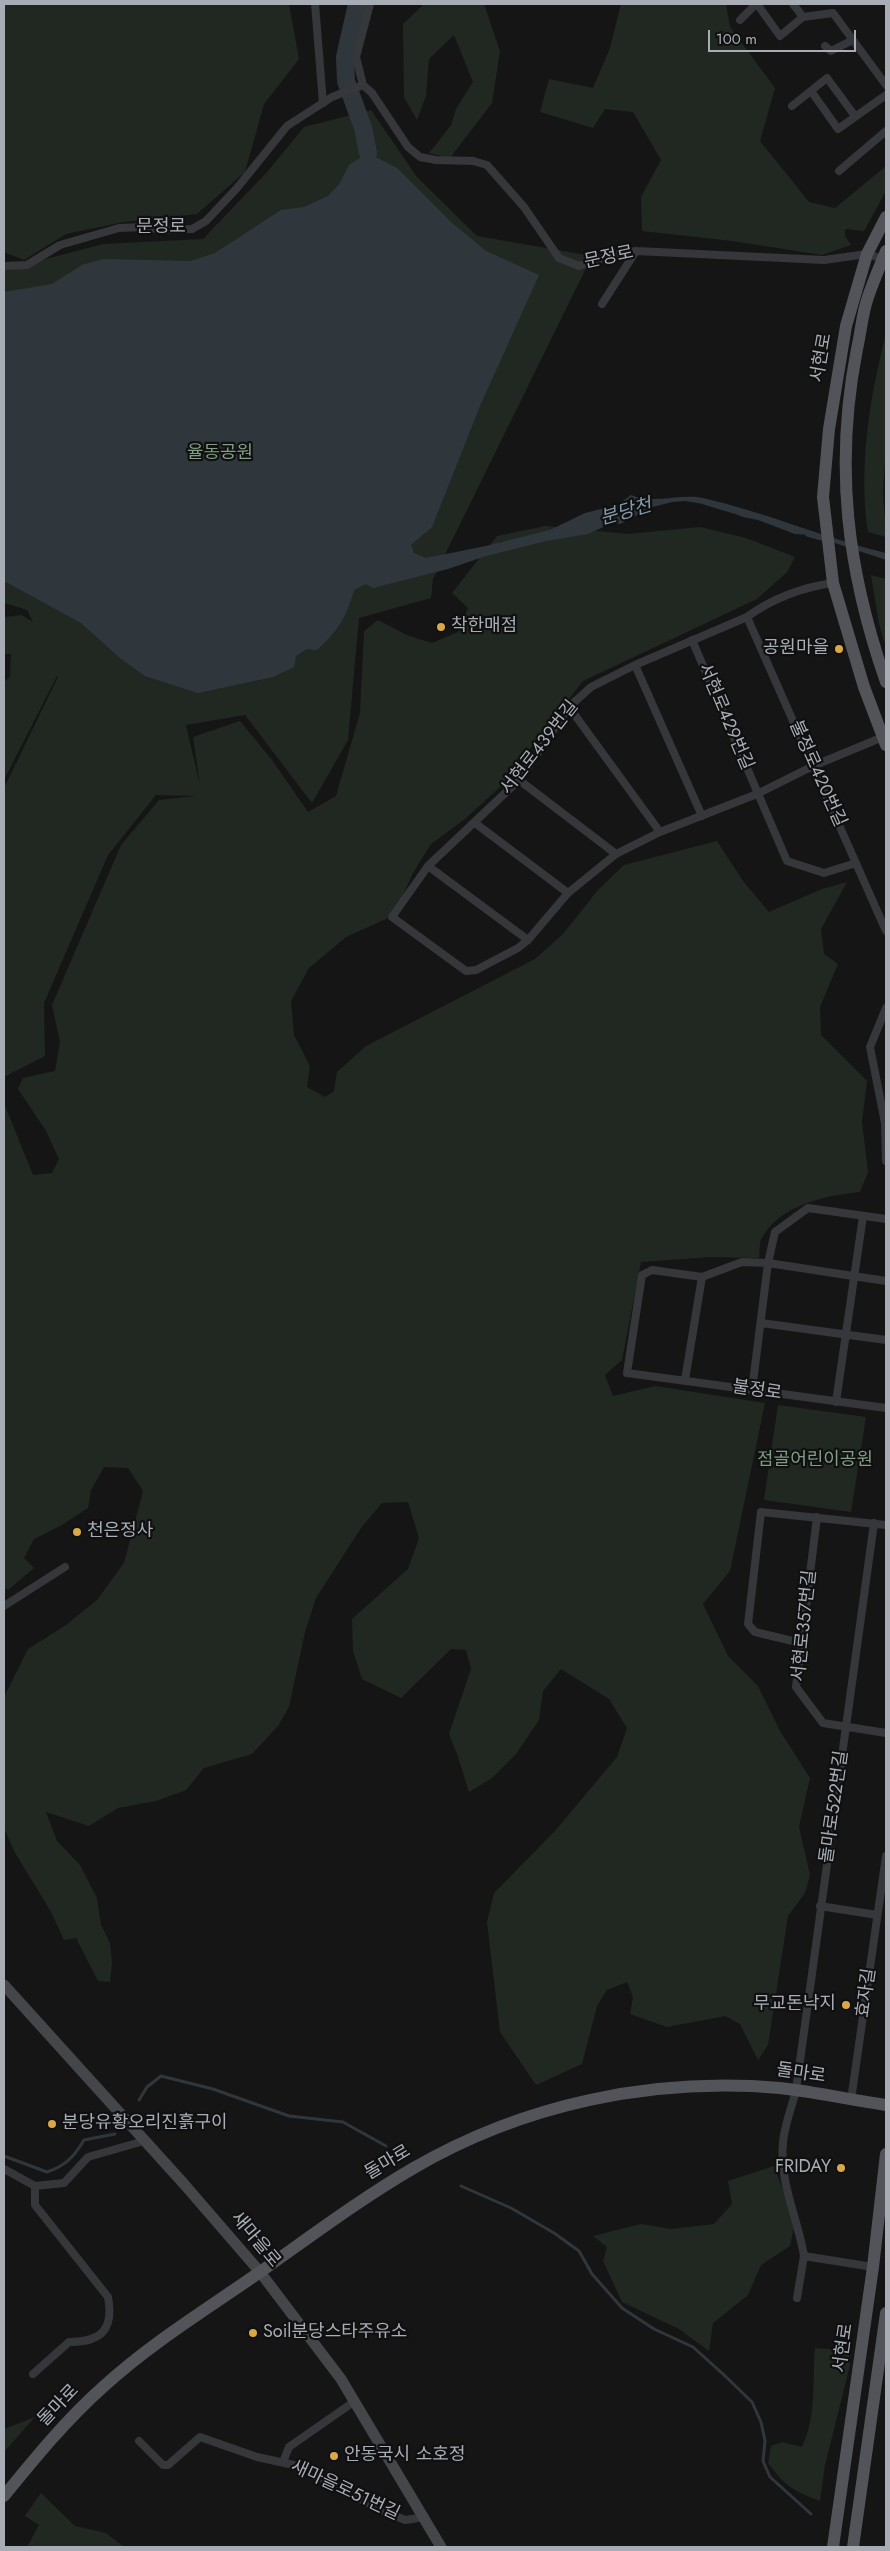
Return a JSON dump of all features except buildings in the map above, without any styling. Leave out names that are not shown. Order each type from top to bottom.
[{"type":"main road","name":"서현로","points":[[833,583],[825,512],[824,472],[837,373],[846,326],[867,254],[884,224]]},
{"type":"main road","name":"서현로","points":[[885,255],[867,298],[853,371],[845,435],[844,473],[854,568],[875,651],[886,682]]},
{"type":"main road","points":[[833,583],[864,687],[885,741]]},
{"type":"main road","name":"돌마로","points":[[4,2496],[64,2424],[104,2386],[180,2326],[260,2272],[337,2216],[413,2168],[454,2146],[534,2114],[600,2097],[670,2086],[743,2086],[796,2090],[886,2106]]},
{"type":"main road","name":"서현로","points":[[833,2547],[873,2268],[886,2154]]},
{"type":"main road","name":"서현로","points":[[853,2547],[886,2313]]},
{"type":"street","points":[[315,4],[322,103]]},
{"type":"street","points":[[360,85],[356,57],[370,4]]},
{"type":"street","points":[[740,20],[757,4],[780,36],[803,17],[833,13],[886,85]]},
{"type":"street","points":[[793,4],[803,17]]},
{"type":"street","points":[[825,46],[831,51],[853,40]]},
{"type":"street","points":[[792,106],[827,78],[855,116]]},
{"type":"street","name":"문정로","points":[[4,266],[27,265],[60,245],[119,228],[192,229],[206,221],[237,188],[287,126],[332,97],[360,85],[372,93],[408,147],[420,156],[436,160],[473,160],[487,165],[524,207],[559,258],[579,266],[609,256],[636,251],[824,260],[867,254],[885,255]]},
{"type":"street","points":[[811,90],[838,128],[886,95]]},
{"type":"street","points":[[840,171],[886,131]]},
{"type":"street","points":[[602,304],[636,251]]},
{"type":"street","name":"서현로439번길","points":[[392,917],[428,866],[520,780],[570,707],[591,687],[635,665],[747,617],[758,609],[811,586],[833,583]]},
{"type":"street","name":"불정로420번길","points":[[747,617],[886,931]]},
{"type":"street","name":"서현로429번길","points":[[692,640],[757,794]]},
{"type":"street","points":[[635,665],[702,816]]},
{"type":"street","points":[[570,707],[660,832]]},
{"type":"street","name":"서현로429번길","points":[[392,917],[466,971],[476,970],[494,962],[528,940],[568,893],[616,854],[660,832],[757,794],[813,766],[885,741]]},
{"type":"street","points":[[520,780],[616,854]]},
{"type":"street","points":[[757,794],[787,861],[824,873],[856,863]]},
{"type":"street","points":[[475,823],[568,893]]},
{"type":"street","points":[[428,866],[528,940]]},
{"type":"street","points":[[886,1008],[870,1047],[885,1123],[886,1161]]},
{"type":"street","points":[[752,1390],[768,1263],[775,1232],[808,1208],[886,1219]]},
{"type":"street","points":[[836,1402],[864,1216]]},
{"type":"street","points":[[685,1380],[702,1277],[742,1262],[768,1263],[886,1281]]},
{"type":"street","name":"불정로","points":[[702,1277],[652,1270],[642,1275],[627,1373],[886,1408]]},
{"type":"street","points":[[761,1323],[886,1340]]},
{"type":"street","points":[[801,1643],[755,1632],[748,1624],[761,1512],[886,1525]]},
{"type":"street","name":"서현로357번길","points":[[817,1517],[796,1687],[823,1723],[886,1733]]},
{"type":"street","name":"돌마로522번길","points":[[804,2256],[789,2196],[783,2142],[796,2090],[874,1523]]},
{"type":"street","points":[[4,1606],[65,1567]]},
{"type":"street","name":"효자길","points":[[852,2100],[886,1856]]},
{"type":"street","points":[[820,1906],[877,1916]]},
{"type":"street","name":"새마을로","points":[[4,1985],[260,2272],[355,2401],[372,2433],[425,2517],[441,2547]]},
{"type":"street","points":[[4,2169],[35,2186],[64,2183],[88,2157],[144,2140]]},
{"type":"street","points":[[33,2374],[69,2342],[82,2342],[100,2336],[110,2323],[111,2311],[108,2297],[35,2205],[35,2186]]},
{"type":"street","points":[[797,2298],[804,2256],[873,2268]]},
{"type":"street","points":[[283,2462],[289,2447],[355,2401]]},
{"type":"street","name":"새마을로51번길","points":[[139,2441],[163,2465],[168,2464],[200,2437],[257,2456],[283,2462],[405,2520],[425,2517]]},
{"type":"green space","points":[[4,4],[289,4],[299,59],[264,104],[245,172],[197,214],[124,222],[66,234],[24,260],[4,252]]},
{"type":"green space","points":[[424,4],[484,4],[500,51],[492,103],[450,158],[429,153],[451,125],[456,109],[473,82],[454,35],[429,59],[426,96],[417,120],[404,97],[403,24]]},
{"type":"green space","points":[[621,4],[726,4],[730,27],[775,88],[760,141],[809,202],[835,208],[886,166],[886,191],[864,231],[845,229],[845,236],[851,245],[822,255],[732,241],[642,231],[641,197],[661,160],[633,112],[605,109],[593,128],[540,112],[549,79],[593,88],[610,48]]},
{"type":"green space","points":[[371,110],[417,177],[477,236],[592,256],[433,579],[431,598],[359,618],[348,740],[312,803],[245,715],[186,725],[200,786],[193,737],[240,721],[272,760],[308,812],[336,796],[360,713],[364,631],[378,620],[409,636],[432,643],[458,632],[468,608],[452,593],[497,536],[545,526],[628,534],[700,527],[746,538],[795,557],[787,572],[757,599],[583,681],[501,786],[465,819],[431,844],[413,873],[399,904],[386,919],[346,937],[309,968],[291,1001],[294,1035],[310,1066],[307,1087],[325,1097],[334,1091],[337,1072],[366,1046],[535,959],[563,934],[598,890],[624,865],[717,841],[743,881],[769,912],[822,889],[847,882],[821,929],[824,954],[838,964],[820,1007],[821,1035],[867,1081],[862,1122],[868,1172],[860,1192],[818,1199],[780,1217],[761,1239],[759,1258],[711,1257],[641,1262],[622,1360],[605,1375],[613,1396],[655,1386],[765,1403],[730,1571],[703,1604],[728,1656],[758,1686],[780,1731],[810,1778],[799,1827],[810,1875],[805,1893],[788,1916],[768,2045],[758,2060],[740,2024],[725,2016],[667,2027],[630,2014],[633,1997],[627,1982],[607,1990],[597,2006],[582,2064],[536,2085],[500,2032],[487,1922],[494,1893],[555,1831],[617,1757],[627,1728],[609,1699],[561,1669],[543,1691],[539,1720],[516,1754],[492,1778],[469,1792],[449,1734],[471,1669],[466,1650],[451,1649],[401,1698],[362,1679],[353,1651],[352,1619],[408,1569],[419,1538],[408,1502],[382,1503],[361,1528],[316,1598],[305,1632],[289,1707],[278,1726],[252,1754],[204,1768],[186,1790],[156,1801],[118,1808],[89,1826],[46,1812],[57,1841],[80,1865],[97,1898],[101,1925],[110,1943],[112,1963],[110,1982],[98,1981],[76,1938],[64,1940],[51,1912],[14,1851],[4,1828],[4,1697],[28,1649],[66,1625],[97,1600],[124,1563],[143,1491],[128,1468],[104,1467],[91,1490],[88,1508],[62,1525],[34,1539],[24,1558],[34,1568],[8,1590],[4,1587],[4,1103],[33,1175],[52,1173],[59,1159],[46,1131],[18,1089],[23,1078],[55,1071],[60,1042],[52,1005],[121,845],[159,800],[196,796],[156,795],[108,855],[44,1003],[45,1056],[4,1077],[4,788],[58,677],[4,780],[4,682],[10,677],[11,654],[4,654],[4,617],[21,615],[33,622],[27,610],[4,603],[4,270],[103,244],[203,239],[268,171],[304,127]]},
{"type":"green space","points":[[886,334],[886,444],[883,493],[886,537],[868,532],[864,483],[867,432],[875,381]]},
{"type":"green space","points":[[871,575],[886,579],[886,647],[879,624]]},
{"type":"green space","name":"점골어린이공원","points":[[778,1405],[866,1417],[851,1512],[764,1500]]},
{"type":"green space","points":[[774,2166],[795,2222],[790,2246],[761,2265],[748,2295],[713,2323],[709,2351],[679,2329],[622,2302],[603,2261],[607,2247],[593,2236],[641,2224],[671,2229],[714,2224],[732,2204],[728,2181]]},
{"type":"green space","points":[[815,2348],[849,2351],[850,2365],[825,2465],[820,2501],[790,2487],[768,2463],[771,2446],[782,2442],[802,2447],[807,2435],[812,2411]]},
{"type":"green space","points":[[35,2417],[4,2452],[4,2429]]},
{"type":"green space","points":[[41,2493],[75,2526],[106,2533],[124,2547],[27,2547],[39,2525],[25,2516]]},
{"type":"water","name":"율동공원","points":[[368,153],[397,168],[451,222],[486,251],[539,275],[480,406],[432,527],[411,545],[414,553],[426,558],[486,546],[550,530],[585,513],[617,505],[631,495],[648,499],[703,498],[886,553],[886,560],[811,535],[795,534],[716,506],[685,501],[672,502],[653,507],[620,524],[610,524],[588,534],[546,541],[486,556],[448,569],[373,588],[366,584],[354,590],[348,609],[331,637],[317,650],[307,649],[296,656],[294,667],[273,677],[198,693],[145,676],[121,659],[81,623],[4,581],[4,292],[52,284],[82,265],[103,259],[191,261],[215,253],[281,210],[304,207],[328,196],[340,183],[349,165]]},
{"type":"waterway","points":[[357,4],[345,57],[346,81],[363,128],[368,153]]},
{"type":"waterway","name":"분당천","points":[[704,503],[734,512]]},
{"type":"waterway","name":"분당천","points":[[807,535],[825,540]]},
{"type":"waterway","points":[[139,2100],[147,2087],[161,2076],[213,2089],[289,2116],[343,2122],[386,2146]]},
{"type":"waterway","points":[[4,2156],[47,2172],[59,2167],[68,2160],[84,2140],[115,2134]]},
{"type":"waterway","points":[[461,2186],[511,2208],[554,2233],[579,2251],[592,2274],[622,2308],[654,2329],[693,2347],[723,2374],[752,2402],[761,2422],[765,2441],[763,2461],[770,2477],[811,2514]]},
{"type":"place","name":"착한매점","points":[[441,627]]},
{"type":"place","name":"공원마을","points":[[839,649]]},
{"type":"place","name":"천은정사","points":[[77,1532]]},
{"type":"place","name":"무교돈낙지","points":[[846,2005]]},
{"type":"place","name":"분당유황오리진흙구이","points":[[52,2124]]},
{"type":"place","name":"FRIDAY","points":[[841,2168]]},
{"type":"place","name":"Soil분당스타주유소","points":[[253,2333]]},
{"type":"place","name":"안동국시 소호정","points":[[334,2456]]}]
